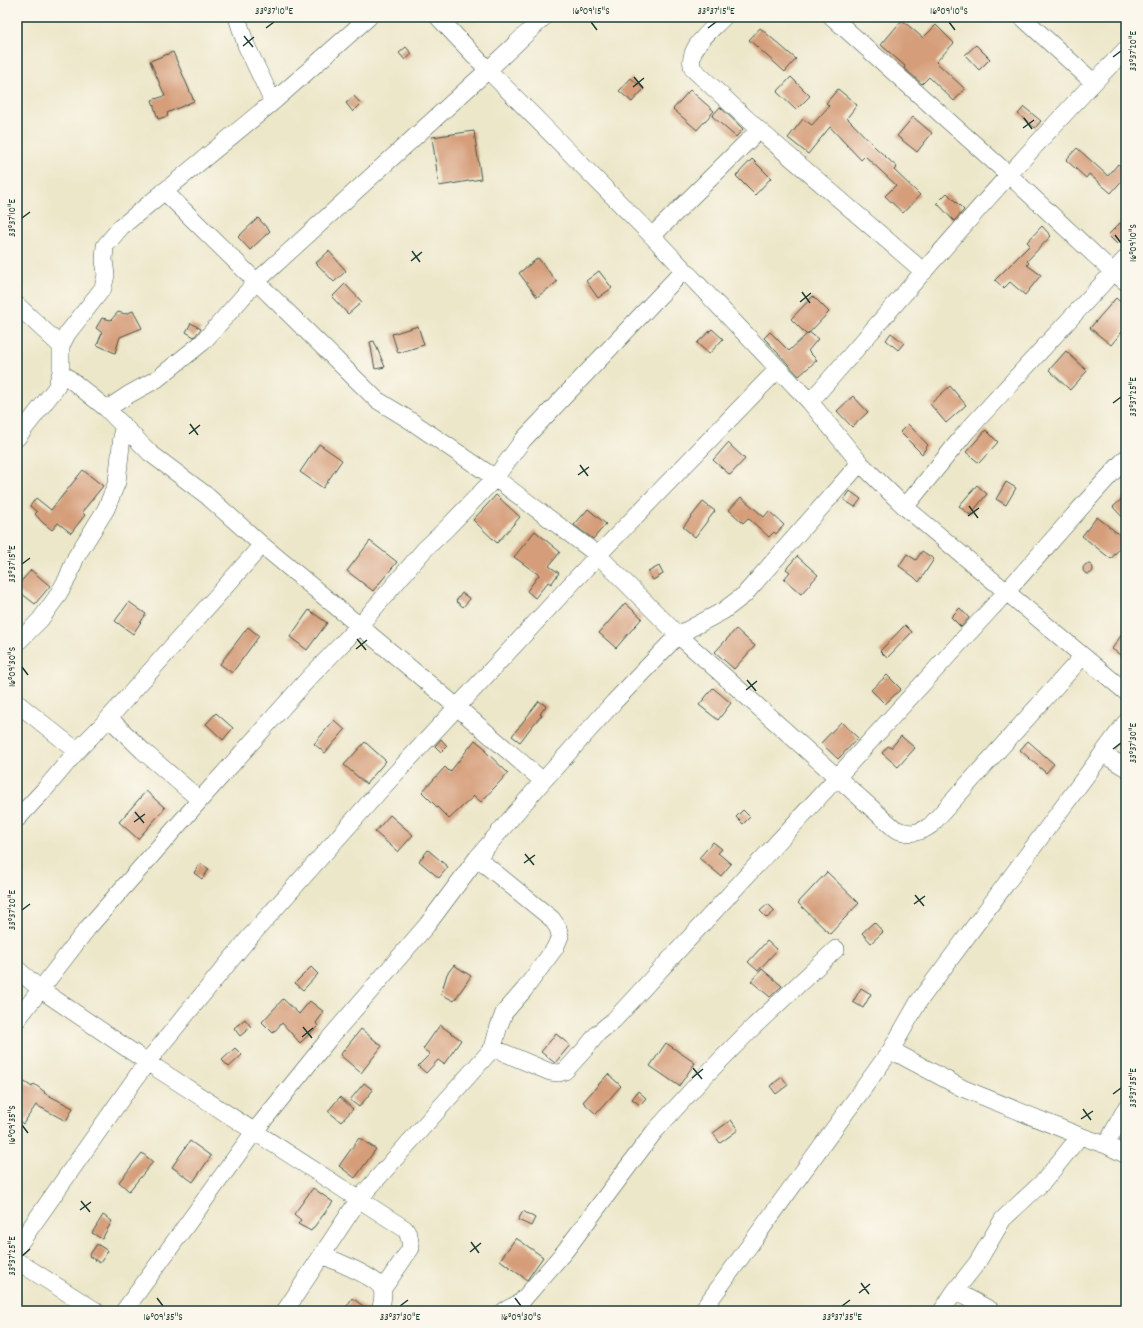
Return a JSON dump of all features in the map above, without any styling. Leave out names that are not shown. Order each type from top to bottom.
[{"type":"street","points":[[237,17],[246,45],[273,102]]},
{"type":"street","points":[[17,438],[56,388],[61,372],[61,346],[67,334],[103,288],[106,275],[104,260],[105,246],[121,227],[273,102],[369,17]]},
{"type":"street","points":[[438,17],[488,70],[652,236],[810,402],[860,463],[905,507],[1126,692]]},
{"type":"street","points":[[107,409],[128,395],[157,379],[203,342],[256,282],[544,17]]},
{"type":"street","points":[[724,17],[695,48],[690,62],[693,70],[759,130],[924,272]]},
{"type":"street","points":[[832,17],[1009,175],[1120,277]]},
{"type":"street","points":[[1022,17],[1093,82]]},
{"type":"street","points":[[810,402],[1009,175],[1093,82],[1126,48]]},
{"type":"street","points":[[652,236],[759,130]]},
{"type":"street","points":[[164,191],[377,400],[408,419],[495,478],[598,555],[678,635],[895,829],[910,834],[917,833],[931,825],[1083,656]]},
{"type":"street","points":[[905,507],[967,431],[1120,277],[1126,258]]},
{"type":"street","points":[[17,1020],[87,929],[200,800],[308,679],[360,625],[424,550],[446,530],[495,478],[523,440],[684,270]]},
{"type":"street","points":[[17,305],[61,346]]},
{"type":"street","points":[[17,1247],[147,1062],[248,939],[383,788],[598,555],[778,369]]},
{"type":"street","points":[[61,372],[107,409],[150,454],[206,495],[543,781]]},
{"type":"street","points":[[17,643],[40,620],[56,598],[67,579],[76,557],[106,509],[118,482],[123,427]]},
{"type":"street","points":[[493,1048],[550,1072],[560,1073],[565,1071],[598,1033],[619,1014],[838,777],[1007,592],[1086,501],[1126,458]]},
{"type":"street","points":[[124,1311],[254,1132],[328,1040],[427,925],[477,858],[543,781],[614,702],[678,635],[723,611],[744,595],[860,463]]},
{"type":"street","points":[[17,819],[77,751],[109,718],[262,544]]},
{"type":"street","points":[[17,703],[77,751]]},
{"type":"street","points":[[109,718],[200,800]]},
{"type":"street","points":[[702,1311],[891,1050],[919,1001],[1126,722]]},
{"type":"street","points":[[1103,754],[1126,768]]},
{"type":"street","points":[[285,1311],[359,1199],[493,1048],[504,1013],[524,990],[555,948],[560,936],[558,928],[552,919],[477,858]]},
{"type":"street","points":[[504,1311],[522,1302],[565,1251],[654,1132],[703,1078],[749,1031],[836,949]]},
{"type":"street","points":[[17,969],[40,989],[147,1062],[406,1229],[411,1248],[382,1290]]},
{"type":"street","points":[[891,1050],[962,1088],[1080,1136],[1106,1145],[1126,1155]]},
{"type":"street","points":[[1106,1145],[1126,1108]]},
{"type":"street","points":[[942,1311],[955,1291],[978,1263],[1003,1219],[1044,1181],[1080,1136]]},
{"type":"street","points":[[322,1255],[378,1282],[382,1290],[383,1301],[380,1311]]},
{"type":"street","points":[[17,1261],[96,1311]]},
{"type":"street","points":[[955,1291],[992,1311]]},
{"type":"building","points":[[902,20],[923,38],[936,25],[954,43],[936,62],[965,89],[954,101],[929,77],[922,84],[904,68],[905,66],[881,45]]},
{"type":"building","points":[[760,28],[796,59],[785,72],[749,40]]},
{"type":"building","points":[[976,45],[990,59],[979,70],[965,55]]},
{"type":"building","points":[[406,47],[412,54],[405,60],[399,53]]},
{"type":"building","points":[[173,52],[194,101],[167,113],[168,116],[158,119],[152,100],[165,96],[150,61]]},
{"type":"building","points":[[791,77],[810,96],[796,110],[777,92]]},
{"type":"building","points":[[631,78],[644,89],[632,102],[619,91]]},
{"type":"building","points":[[838,89],[857,105],[847,118],[897,167],[894,170],[920,195],[903,213],[885,196],[896,185],[865,156],[861,160],[830,127],[808,154],[788,138],[803,119],[812,125],[829,106],[826,103]]},
{"type":"building","points":[[690,90],[714,111],[697,130],[673,109]]},
{"type":"building","points":[[354,96],[361,104],[353,112],[346,103]]},
{"type":"building","points":[[720,107],[743,129],[736,137],[712,116]]},
{"type":"building","points":[[1024,107],[1041,121],[1035,128],[1018,114]]},
{"type":"building","points":[[913,117],[932,133],[917,152],[897,136]]},
{"type":"building","points":[[474,131],[481,179],[439,186],[432,137]]},
{"type":"building","points":[[1077,148],[1108,176],[1118,164],[1126,171],[1126,176],[1111,193],[1089,174],[1086,178],[1066,160]]},
{"type":"building","points":[[752,159],[771,178],[755,195],[736,176]]},
{"type":"building","points":[[947,193],[964,210],[954,221],[937,203]]},
{"type":"building","points":[[258,218],[270,231],[250,250],[238,237]]},
{"type":"building","points":[[1120,223],[1126,229],[1126,236],[1117,244],[1108,235]]},
{"type":"building","points":[[1042,226],[1051,236],[1027,261],[1029,263],[1027,265],[1041,275],[1025,295],[1010,282],[1004,288],[995,280],[1030,245],[1027,242]]},
{"type":"building","points":[[329,251],[346,271],[334,282],[316,263]]},
{"type":"building","points":[[538,258],[557,282],[537,297],[519,273]]},
{"type":"building","points":[[599,271],[612,288],[598,298],[586,281]]},
{"type":"building","points":[[345,284],[362,302],[348,314],[332,297]]},
{"type":"building","points":[[813,296],[829,312],[807,335],[791,319]]},
{"type":"building","points":[[1116,298],[1126,307],[1126,327],[1111,345],[1090,328]]},
{"type":"building","points":[[133,311],[142,328],[120,337],[115,353],[97,345],[102,333],[96,328],[102,318],[111,320],[118,312],[125,314]]},
{"type":"building","points":[[191,323],[201,329],[194,337],[186,332]]},
{"type":"building","points":[[418,326],[424,345],[398,353],[392,334]]},
{"type":"building","points":[[712,329],[723,339],[709,354],[697,343]]},
{"type":"building","points":[[770,332],[789,351],[809,332],[818,339],[808,351],[817,360],[799,376],[764,338]]},
{"type":"building","points":[[891,333],[904,343],[898,350],[886,340]]},
{"type":"building","points":[[374,341],[385,367],[375,369],[370,342]]},
{"type":"building","points":[[1066,351],[1087,371],[1070,390],[1049,370]]},
{"type":"building","points":[[950,386],[966,405],[946,423],[930,404]]},
{"type":"building","points":[[853,396],[868,412],[852,427],[837,411]]},
{"type":"building","points":[[908,424],[928,445],[922,454],[900,432]]},
{"type":"building","points":[[986,430],[998,442],[979,463],[966,452]]},
{"type":"building","points":[[728,443],[745,459],[730,475],[713,460]]},
{"type":"building","points":[[319,444],[342,460],[323,488],[300,472]]},
{"type":"building","points":[[83,470],[103,486],[82,512],[85,515],[71,533],[58,523],[52,530],[42,522],[35,514],[37,512],[30,506],[36,498],[51,510]]},
{"type":"building","points":[[1006,482],[1016,488],[1006,505],[996,499]]},
{"type":"building","points":[[977,485],[987,494],[970,515],[959,506]]},
{"type":"building","points":[[850,491],[861,499],[855,507],[844,500]]},
{"type":"building","points":[[496,495],[520,517],[497,543],[473,520]]},
{"type":"building","points":[[1126,495],[1126,521],[1113,507]]},
{"type":"building","points":[[741,497],[764,517],[769,511],[784,525],[776,534],[774,532],[769,537],[748,518],[743,523],[729,510]]},
{"type":"building","points":[[703,502],[715,511],[695,537],[683,527]]},
{"type":"building","points":[[588,509],[606,524],[593,539],[574,525]]},
{"type":"building","points":[[1097,517],[1126,540],[1111,559],[1082,536]]},
{"type":"building","points":[[535,531],[560,552],[549,566],[559,573],[551,584],[548,582],[535,598],[527,591],[539,575],[514,557]]},
{"type":"building","points":[[370,541],[397,562],[373,591],[347,571]]},
{"type":"building","points":[[922,551],[934,559],[919,582],[899,566],[907,554],[916,560]]},
{"type":"building","points":[[797,556],[818,575],[801,594],[784,579],[790,572],[786,569]]},
{"type":"building","points":[[1086,564],[1090,564],[1092,565],[1092,573],[1086,574],[1083,571],[1083,567]]},
{"type":"building","points":[[659,566],[663,574],[653,580],[648,572]]},
{"type":"building","points":[[31,570],[50,586],[35,604],[17,590],[17,586]]},
{"type":"building","points":[[462,593],[470,599],[463,607],[456,601]]},
{"type":"building","points":[[129,602],[146,614],[133,634],[115,621]]},
{"type":"building","points":[[625,603],[642,618],[616,648],[599,633]]},
{"type":"building","points":[[960,608],[969,618],[961,627],[951,617]]},
{"type":"building","points":[[309,610],[327,623],[307,650],[290,637]]},
{"type":"building","points":[[905,625],[912,632],[887,658],[880,651]]},
{"type":"building","points":[[248,627],[259,636],[232,673],[220,664]]},
{"type":"building","points":[[1126,628],[1126,659],[1112,649]]},
{"type":"building","points":[[736,629],[755,646],[734,669],[715,652]]},
{"type":"building","points":[[887,675],[901,689],[885,704],[871,690]]},
{"type":"building","points":[[713,688],[731,703],[718,720],[699,705]]},
{"type":"building","points":[[539,701],[546,706],[540,714],[542,715],[520,742],[512,736]]},
{"type":"building","points":[[216,713],[233,728],[223,740],[206,724]]},
{"type":"building","points":[[334,720],[345,730],[325,753],[314,744]]},
{"type":"building","points":[[841,722],[858,738],[838,759],[821,743]]},
{"type":"building","points":[[901,736],[915,748],[898,767],[882,753],[888,746],[891,748]]},
{"type":"building","points":[[441,739],[447,746],[441,752],[435,746]]},
{"type":"building","points":[[475,740],[486,749],[485,751],[508,773],[481,802],[474,796],[449,819],[422,792],[445,767],[450,772]]},
{"type":"building","points":[[1028,741],[1054,764],[1046,773],[1020,750]]},
{"type":"building","points":[[365,742],[386,761],[366,784],[344,765]]},
{"type":"building","points":[[146,791],[165,808],[138,839],[119,822]]},
{"type":"building","points":[[743,810],[750,817],[743,824],[736,817]]},
{"type":"building","points":[[390,815],[413,835],[398,852],[375,832]]},
{"type":"building","points":[[713,842],[722,849],[718,853],[731,864],[721,876],[699,858]]},
{"type":"building","points":[[428,850],[448,867],[439,878],[419,861]]},
{"type":"building","points":[[200,863],[209,869],[202,879],[194,873]]},
{"type":"building","points":[[827,872],[859,903],[830,934],[798,903]]},
{"type":"building","points":[[768,904],[775,911],[767,918],[760,911]]},
{"type":"building","points":[[874,922],[883,932],[871,943],[862,933]]},
{"type":"building","points":[[767,941],[777,950],[758,971],[748,962]]},
{"type":"building","points":[[454,965],[471,976],[454,1001],[441,994],[447,974]]},
{"type":"building","points":[[311,967],[318,974],[303,990],[295,983]]},
{"type":"building","points":[[762,969],[782,986],[770,997],[751,981]]},
{"type":"building","points":[[861,988],[871,994],[863,1008],[853,1002]]},
{"type":"building","points":[[283,999],[299,1014],[310,1001],[324,1012],[316,1023],[318,1026],[300,1043],[282,1023],[273,1033],[262,1022]]},
{"type":"building","points":[[245,1019],[251,1027],[240,1036],[234,1028]]},
{"type":"building","points":[[440,1025],[461,1040],[444,1064],[438,1060],[426,1073],[418,1066],[430,1054],[423,1049]]},
{"type":"building","points":[[361,1029],[382,1046],[361,1073],[340,1055]]},
{"type":"building","points":[[556,1034],[570,1045],[555,1063],[541,1052]]},
{"type":"building","points":[[666,1043],[695,1063],[679,1086],[650,1066]]},
{"type":"building","points":[[235,1048],[242,1055],[229,1067],[222,1060]]},
{"type":"building","points":[[608,1074],[621,1086],[596,1114],[583,1102]]},
{"type":"building","points":[[17,1077],[32,1087],[34,1084],[45,1092],[44,1093],[73,1108],[66,1121],[36,1105],[23,1124],[17,1119]]},
{"type":"building","points":[[782,1077],[788,1085],[776,1094],[770,1086]]},
{"type":"building","points":[[364,1083],[373,1090],[359,1107],[350,1100]]},
{"type":"building","points":[[638,1091],[646,1098],[640,1105],[632,1099]]},
{"type":"building","points":[[340,1097],[353,1109],[341,1122],[328,1111]]},
{"type":"building","points":[[731,1120],[738,1130],[720,1143],[713,1133]]},
{"type":"building","points":[[359,1138],[376,1149],[355,1178],[339,1166]]},
{"type":"building","points":[[190,1141],[211,1156],[193,1182],[172,1167]]},
{"type":"building","points":[[142,1153],[153,1162],[129,1191],[119,1182]]},
{"type":"building","points":[[313,1188],[333,1202],[311,1231],[298,1224],[301,1220],[294,1214]]},
{"type":"building","points":[[523,1211],[535,1218],[531,1226],[518,1220]]},
{"type":"building","points":[[103,1215],[112,1221],[102,1239],[92,1233]]},
{"type":"building","points":[[516,1238],[543,1257],[527,1280],[500,1260]]},
{"type":"building","points":[[97,1244],[108,1251],[100,1263],[89,1256]]},
{"type":"building","points":[[352,1298],[370,1311],[344,1311]]}]
